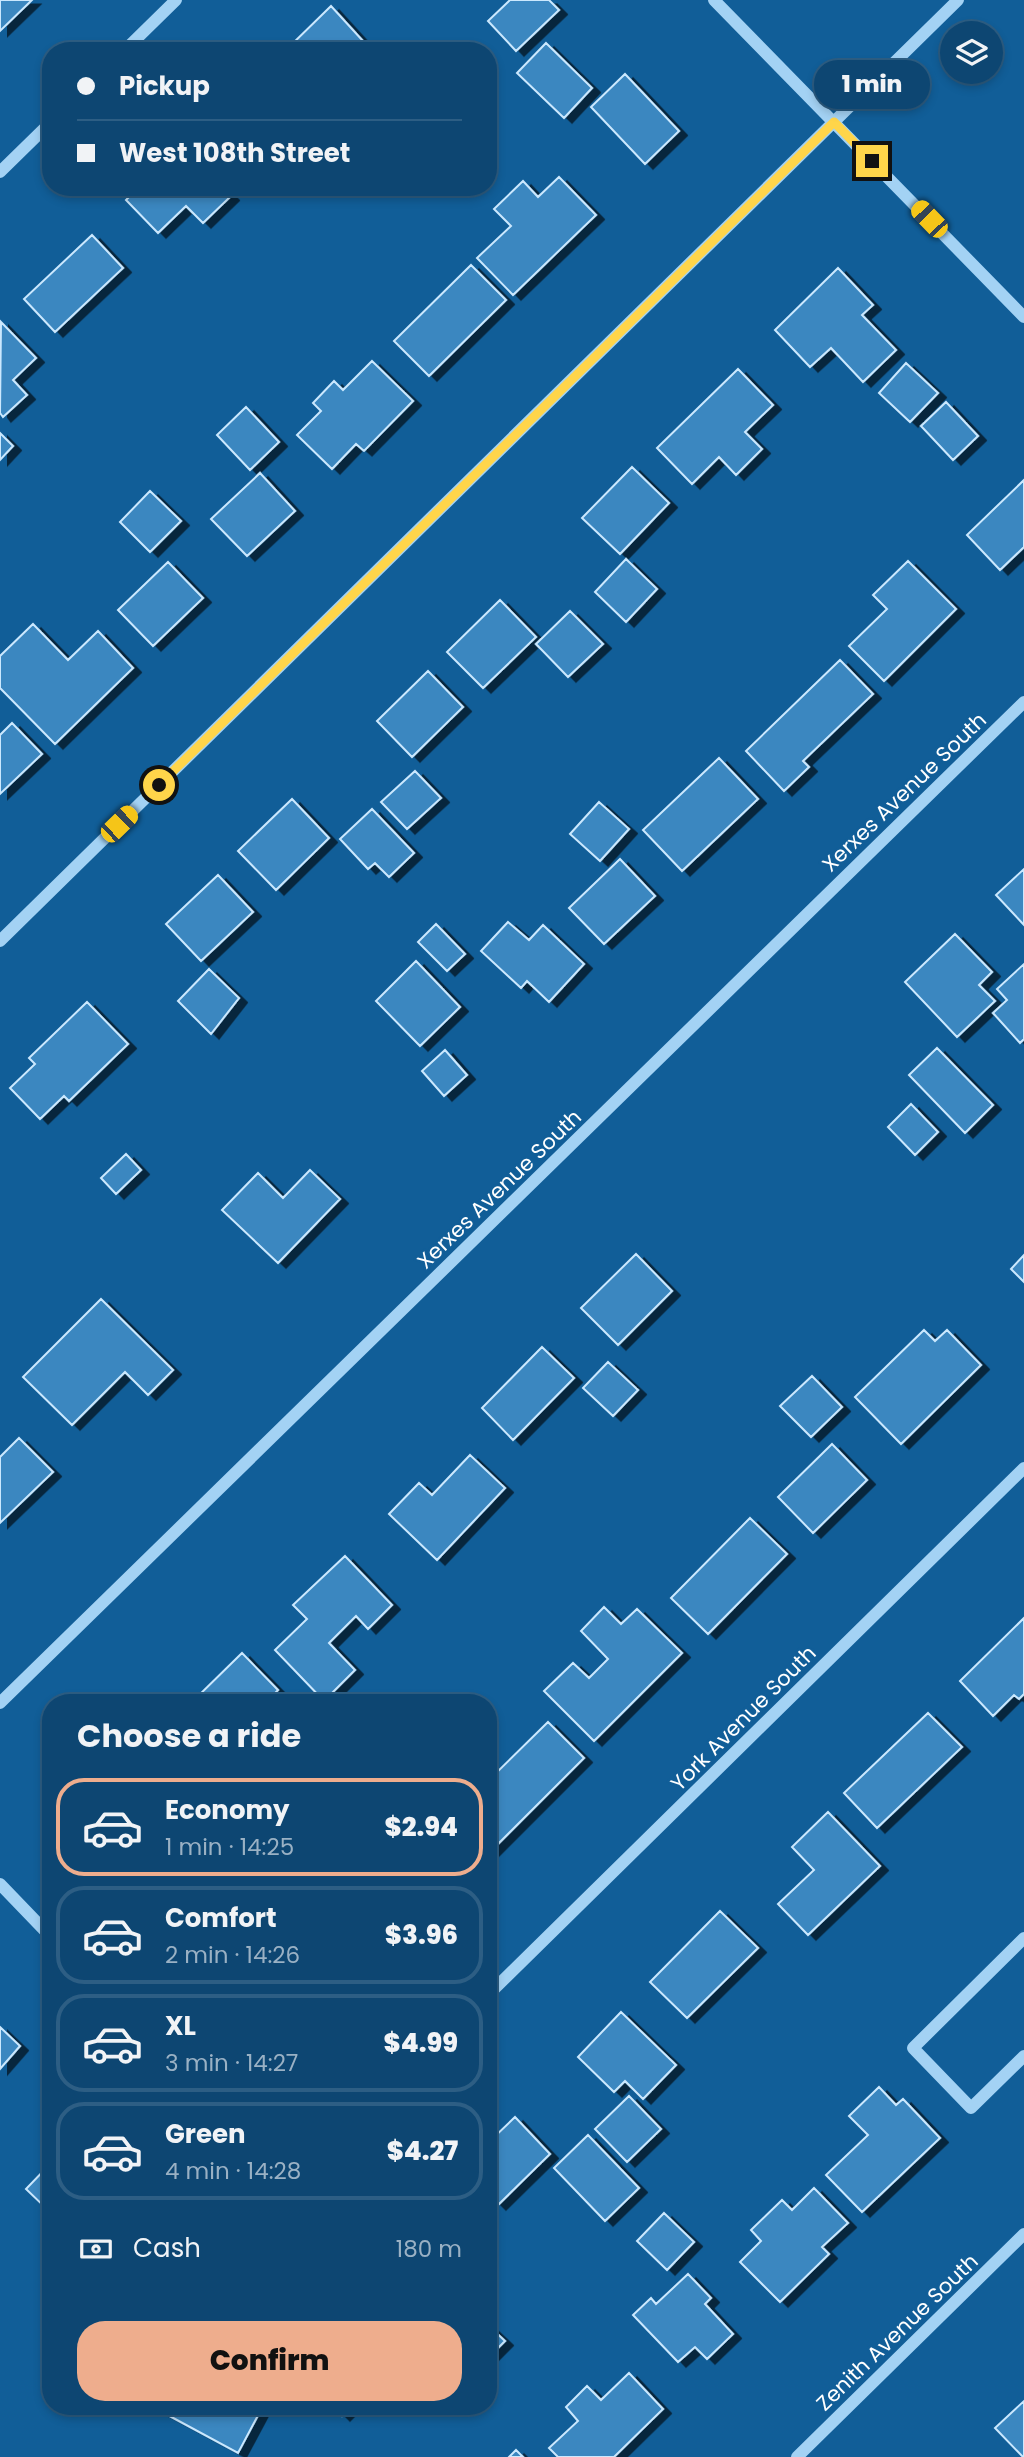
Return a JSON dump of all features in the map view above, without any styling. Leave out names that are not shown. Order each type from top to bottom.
[{"type":"street","points":[[133,42],[176,0]]},
{"type":"street","points":[[714,0],[1024,317]]},
{"type":"street","points":[[0,941],[958,0]]},
{"type":"street","points":[[0,172],[42,131]]},
{"type":"street","name":"Xerxes Avenue South","points":[[0,1703],[1024,702]]},
{"type":"street","name":"York Avenue South","points":[[497,1986],[1024,1468]]},
{"type":"street","points":[[0,1884],[42,1928]]},
{"type":"street","points":[[1024,1938],[913,2048],[971,2108],[1024,2056]]},
{"type":"street","name":"Zenith Avenue South","points":[[797,2457],[1024,2234]]},
{"type":"building","points":[[0,0],[32,0],[0,31]]},
{"type":"building","points":[[510,0],[549,0],[559,10],[516,51],[488,21]]},
{"type":"building","points":[[331,6],[363,41],[362,42],[294,42]]},
{"type":"building","points":[[546,43],[592,88],[564,118],[517,73]]},
{"type":"building","points":[[625,74],[679,131],[645,164],[591,107]]},
{"type":"building","points":[[559,177],[596,215],[513,295],[477,258],[511,226],[494,209],[523,181],[538,197]]},
{"type":"building","points":[[130,196],[231,196],[203,223],[186,206],[158,233],[126,200]]},
{"type":"building","points":[[92,235],[123,268],[55,332],[24,299]]},
{"type":"building","points":[[471,265],[506,300],[429,376],[394,341]]},
{"type":"building","points":[[838,268],[873,305],[862,315],[896,350],[863,382],[831,348],[810,367],[775,330]]},
{"type":"building","points":[[1,322],[36,358],[13,380],[27,395],[3,417],[0,413]]},
{"type":"building","points":[[372,361],[413,401],[364,451],[356,444],[332,469],[297,435],[321,411],[313,403],[334,381],[343,390]]},
{"type":"building","points":[[906,363],[938,393],[910,422],[879,393]]},
{"type":"building","points":[[738,369],[773,405],[745,432],[762,449],[736,475],[719,457],[692,484],[657,448]]},
{"type":"building","points":[[946,402],[978,436],[953,460],[921,426]]},
{"type":"building","points":[[246,407],[279,442],[250,470],[217,435]]},
{"type":"building","points":[[0,433],[13,446],[0,460]]},
{"type":"building","points":[[632,467],[669,503],[620,554],[582,518]]},
{"type":"building","points":[[260,473],[295,511],[247,556],[211,519]]},
{"type":"building","points":[[1024,480],[1024,547],[1000,570],[967,535]]},
{"type":"building","points":[[150,491],[181,521],[150,552],[120,522]]},
{"type":"building","points":[[626,559],[657,589],[626,622],[595,592]]},
{"type":"building","points":[[908,561],[956,609],[884,681],[849,646],[887,609],[873,595]]},
{"type":"building","points":[[168,562],[203,598],[153,646],[118,610]]},
{"type":"building","points":[[500,600],[536,637],[483,688],[447,652]]},
{"type":"building","points":[[570,611],[603,644],[568,677],[536,644]]},
{"type":"building","points":[[33,624],[68,660],[98,631],[133,668],[55,744],[0,688],[0,656]]},
{"type":"building","points":[[840,660],[873,694],[803,761],[809,767],[784,791],[746,751]]},
{"type":"building","points":[[428,671],[463,707],[412,757],[377,721]]},
{"type":"building","points":[[12,723],[42,754],[0,794],[0,735]]},
{"type":"building","points":[[719,758],[758,799],[682,871],[643,830]]},
{"type":"building","points":[[415,771],[441,798],[407,829],[381,802]]},
{"type":"building","points":[[292,799],[329,838],[276,890],[238,851]]},
{"type":"building","points":[[599,802],[629,829],[600,861],[570,834]]},
{"type":"building","points":[[372,809],[414,853],[389,877],[375,863],[368,869],[340,839]]},
{"type":"building","points":[[620,859],[655,896],[604,944],[569,908]]},
{"type":"building","points":[[1024,869],[1024,925],[996,895]]},
{"type":"building","points":[[218,875],[253,912],[201,961],[166,924]]},
{"type":"building","points":[[508,922],[529,940],[543,925],[584,964],[549,1002],[527,981],[521,988],[481,951]]},
{"type":"building","points":[[436,924],[465,954],[447,971],[418,942]]},
{"type":"building","points":[[955,934],[992,972],[979,985],[995,1001],[957,1037],[905,982]]},
{"type":"building","points":[[416,961],[460,1007],[420,1046],[376,1001]]},
{"type":"building","points":[[1024,964],[1024,1039],[1020,1043],[993,1013],[1007,1000],[997,989]]},
{"type":"building","points":[[209,969],[239,998],[211,1034],[178,1001]]},
{"type":"building","points":[[87,1002],[128,1044],[69,1101],[64,1096],[40,1119],[10,1088],[35,1064],[29,1058]]},
{"type":"building","points":[[937,1048],[993,1105],[965,1133],[909,1075]]},
{"type":"building","points":[[445,1050],[467,1075],[444,1096],[422,1071]]},
{"type":"building","points":[[911,1104],[938,1132],[915,1155],[888,1127]]},
{"type":"building","points":[[126,1154],[141,1170],[116,1194],[101,1178]]},
{"type":"building","points":[[310,1170],[340,1199],[278,1263],[222,1210],[258,1173],[283,1198]]},
{"type":"building","points":[[636,1254],[672,1291],[618,1345],[581,1308]]},
{"type":"building","points":[[1024,1255],[1024,1282],[1011,1269]]},
{"type":"building","points":[[101,1299],[173,1370],[148,1395],[125,1372],[72,1425],[23,1377]]},
{"type":"building","points":[[924,1330],[935,1341],[947,1330],[981,1365],[901,1444],[855,1397]]},
{"type":"building","points":[[542,1347],[574,1378],[513,1440],[482,1408]]},
{"type":"building","points":[[608,1362],[638,1390],[613,1416],[583,1388]]},
{"type":"building","points":[[812,1376],[842,1407],[811,1437],[780,1406]]},
{"type":"building","points":[[19,1438],[53,1472],[0,1523],[0,1457]]},
{"type":"building","points":[[832,1444],[867,1480],[813,1533],[778,1497]]},
{"type":"building","points":[[470,1455],[505,1488],[437,1560],[389,1514],[419,1483],[432,1495]]},
{"type":"building","points":[[750,1518],[787,1554],[708,1634],[671,1598]]},
{"type":"building","points":[[345,1556],[392,1605],[368,1629],[356,1616],[329,1643],[355,1670],[331,1694],[317,1694],[275,1650],[307,1619],[293,1605]]},
{"type":"building","points":[[604,1607],[621,1624],[637,1609],[682,1653],[594,1741],[544,1691],[573,1663],[589,1678],[608,1659],[581,1631]]},
{"type":"building","points":[[1024,1618],[1024,1694],[1019,1699],[1014,1695],[993,1716],[960,1681]]},
{"type":"building","points":[[242,1653],[278,1690],[274,1694],[200,1694]]},
{"type":"building","points":[[928,1713],[962,1747],[877,1828],[844,1793]]},
{"type":"building","points":[[548,1722],[584,1758],[497,1845],[497,1772]]},
{"type":"building","points":[[828,1812],[880,1866],[808,1935],[778,1904],[814,1870],[792,1847]]},
{"type":"building","points":[[720,1911],[758,1948],[687,2018],[650,1982]]},
{"type":"building","points":[[621,2012],[676,2065],[643,2099],[625,2081],[614,2092],[578,2057]]},
{"type":"building","points":[[0,2027],[20,2046],[0,2069]]},
{"type":"building","points":[[879,2087],[896,2105],[903,2099],[940,2138],[862,2212],[826,2175],[868,2135],[849,2116]]},
{"type":"building","points":[[629,2096],[661,2129],[627,2162],[595,2129]]},
{"type":"building","points":[[515,2117],[550,2154],[498,2205],[497,2204],[497,2134]]},
{"type":"building","points":[[588,2135],[639,2188],[605,2221],[554,2168]]},
{"type":"building","points":[[42,2172],[42,2204],[26,2189]]},
{"type":"building","points":[[814,2188],[848,2223],[822,2247],[829,2254],[780,2302],[740,2262],[761,2241],[751,2230],[782,2200],[792,2210]]},
{"type":"building","points":[[664,2213],[694,2242],[667,2270],[637,2241]]},
{"type":"building","points":[[688,2274],[711,2298],[705,2304],[733,2334],[707,2359],[695,2347],[678,2362],[633,2315],[651,2298],[656,2304]]},
{"type":"building","points":[[497,2333],[505,2341],[497,2349]]},
{"type":"building","points":[[629,2373],[663,2409],[614,2457],[558,2457],[549,2448],[578,2421],[566,2407],[587,2386],[601,2400]]},
{"type":"building","points":[[1024,2401],[1024,2457],[1023,2457],[995,2428]]},
{"type":"building","points":[[168,2415],[258,2415],[238,2453]]},
{"type":"building","points":[[516,2450],[523,2457],[509,2457]]},
{"type":"route","points":[[159,785],[834,122],[872,161]]}]
